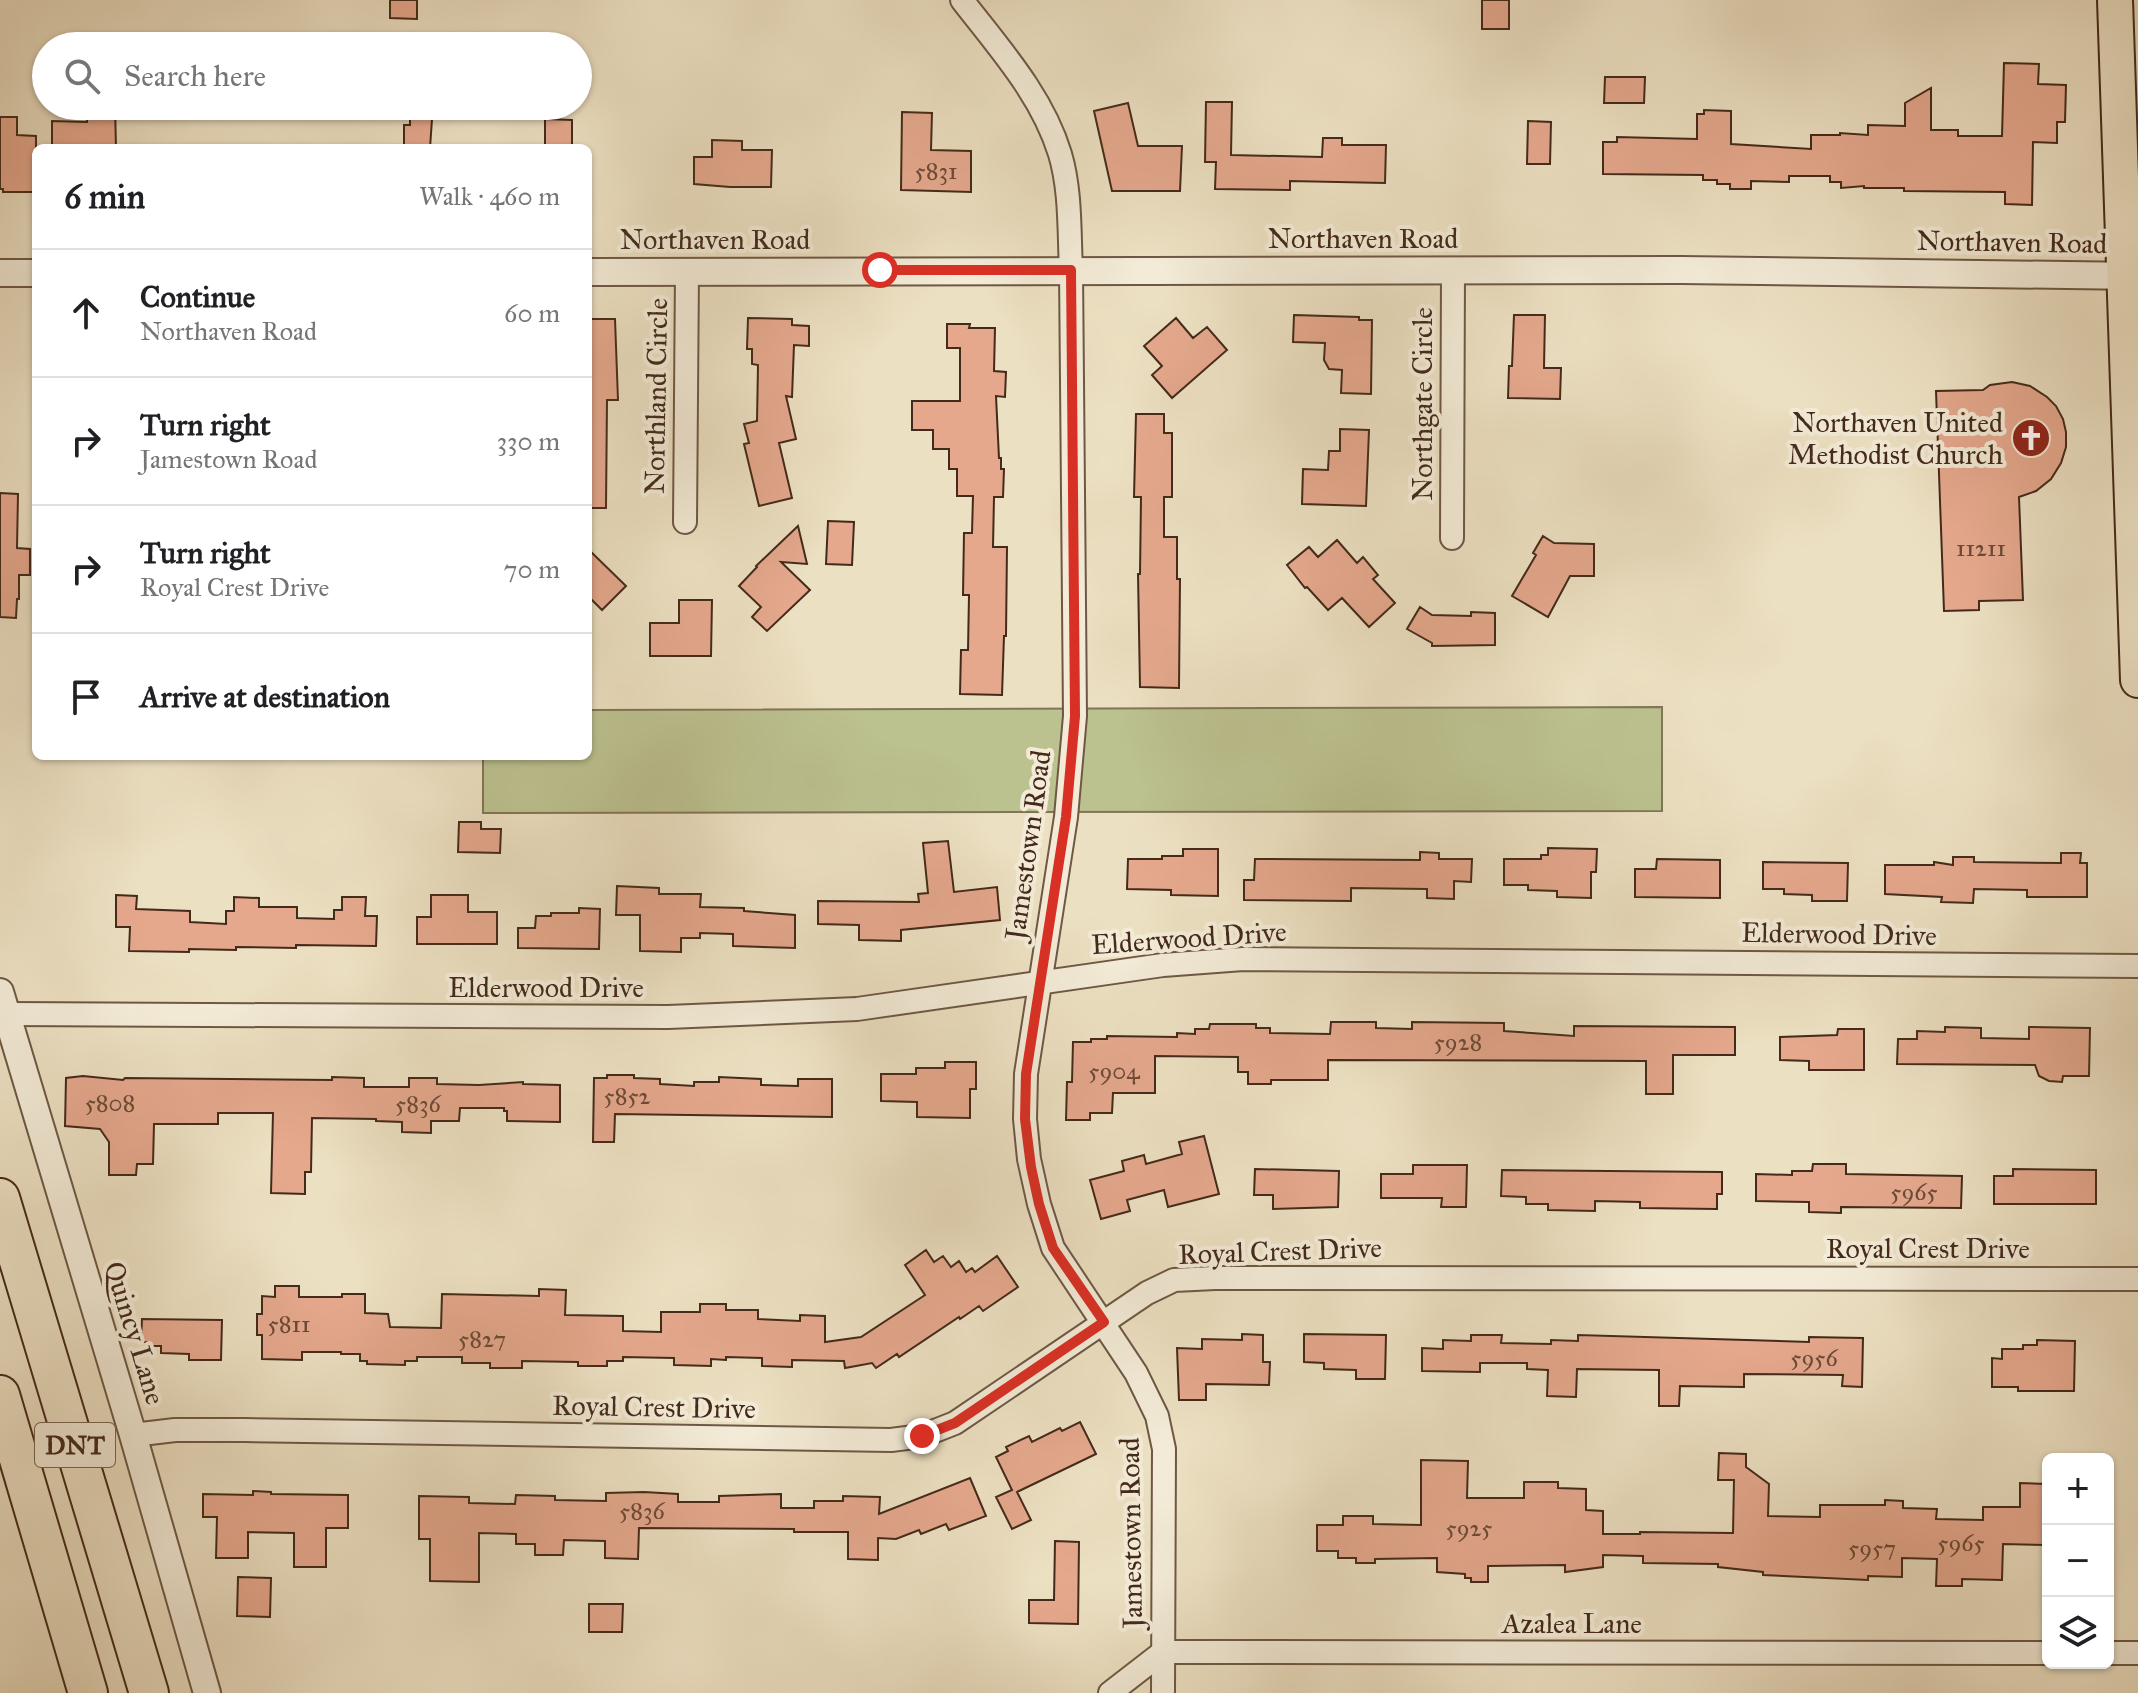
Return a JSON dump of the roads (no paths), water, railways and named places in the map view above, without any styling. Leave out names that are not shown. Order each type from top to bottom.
[{"type":"highway","name":"DNT","points":[[0,1198],[149,1693]]},
{"type":"highway","name":"DNT","points":[[0,1395],[88,1693]]},
{"type":"main road","points":[[2115,0],[2131,276],[2138,680]]},
{"type":"street","name":"Jamestown Road","points":[[962,0],[1023,80],[1043,112],[1060,155],[1068,200],[1075,716],[1066,817],[1026,1074],[1025,1119],[1029,1159],[1053,1248],[1136,1373],[1157,1416],[1164,1449],[1163,1693]]},
{"type":"street","name":"Northaven Road","points":[[592,272],[1453,269],[2131,276]]},
{"type":"street","name":"Northgate Circle","points":[[1452,538],[1453,269]]},
{"type":"street","name":"Northland Circle","points":[[685,522],[687,271]]},
{"type":"street","points":[[0,273],[32,273]]},
{"type":"street","name":"Elderwood Drive","points":[[3,1003],[668,1017],[857,1009],[1163,965],[1243,959],[2138,966]]},
{"type":"street","name":"Quincy Lane","points":[[3,1003],[207,1693]]},
{"type":"street","name":"Royal Crest Drive","points":[[133,1435],[175,1430],[244,1430],[891,1440],[922,1436],[955,1423],[1147,1293],[1174,1280],[2138,1279]]},
{"type":"street","points":[[1110,1693],[1163,1652]]},
{"type":"street","name":"Azalea Lane","points":[[1163,1652],[2042,1653]]},
{"type":"street","points":[[2114,1653],[2138,1653]]},
{"type":"place","name":"Northaven United Methodist Church","points":[[2031,438]]}]
